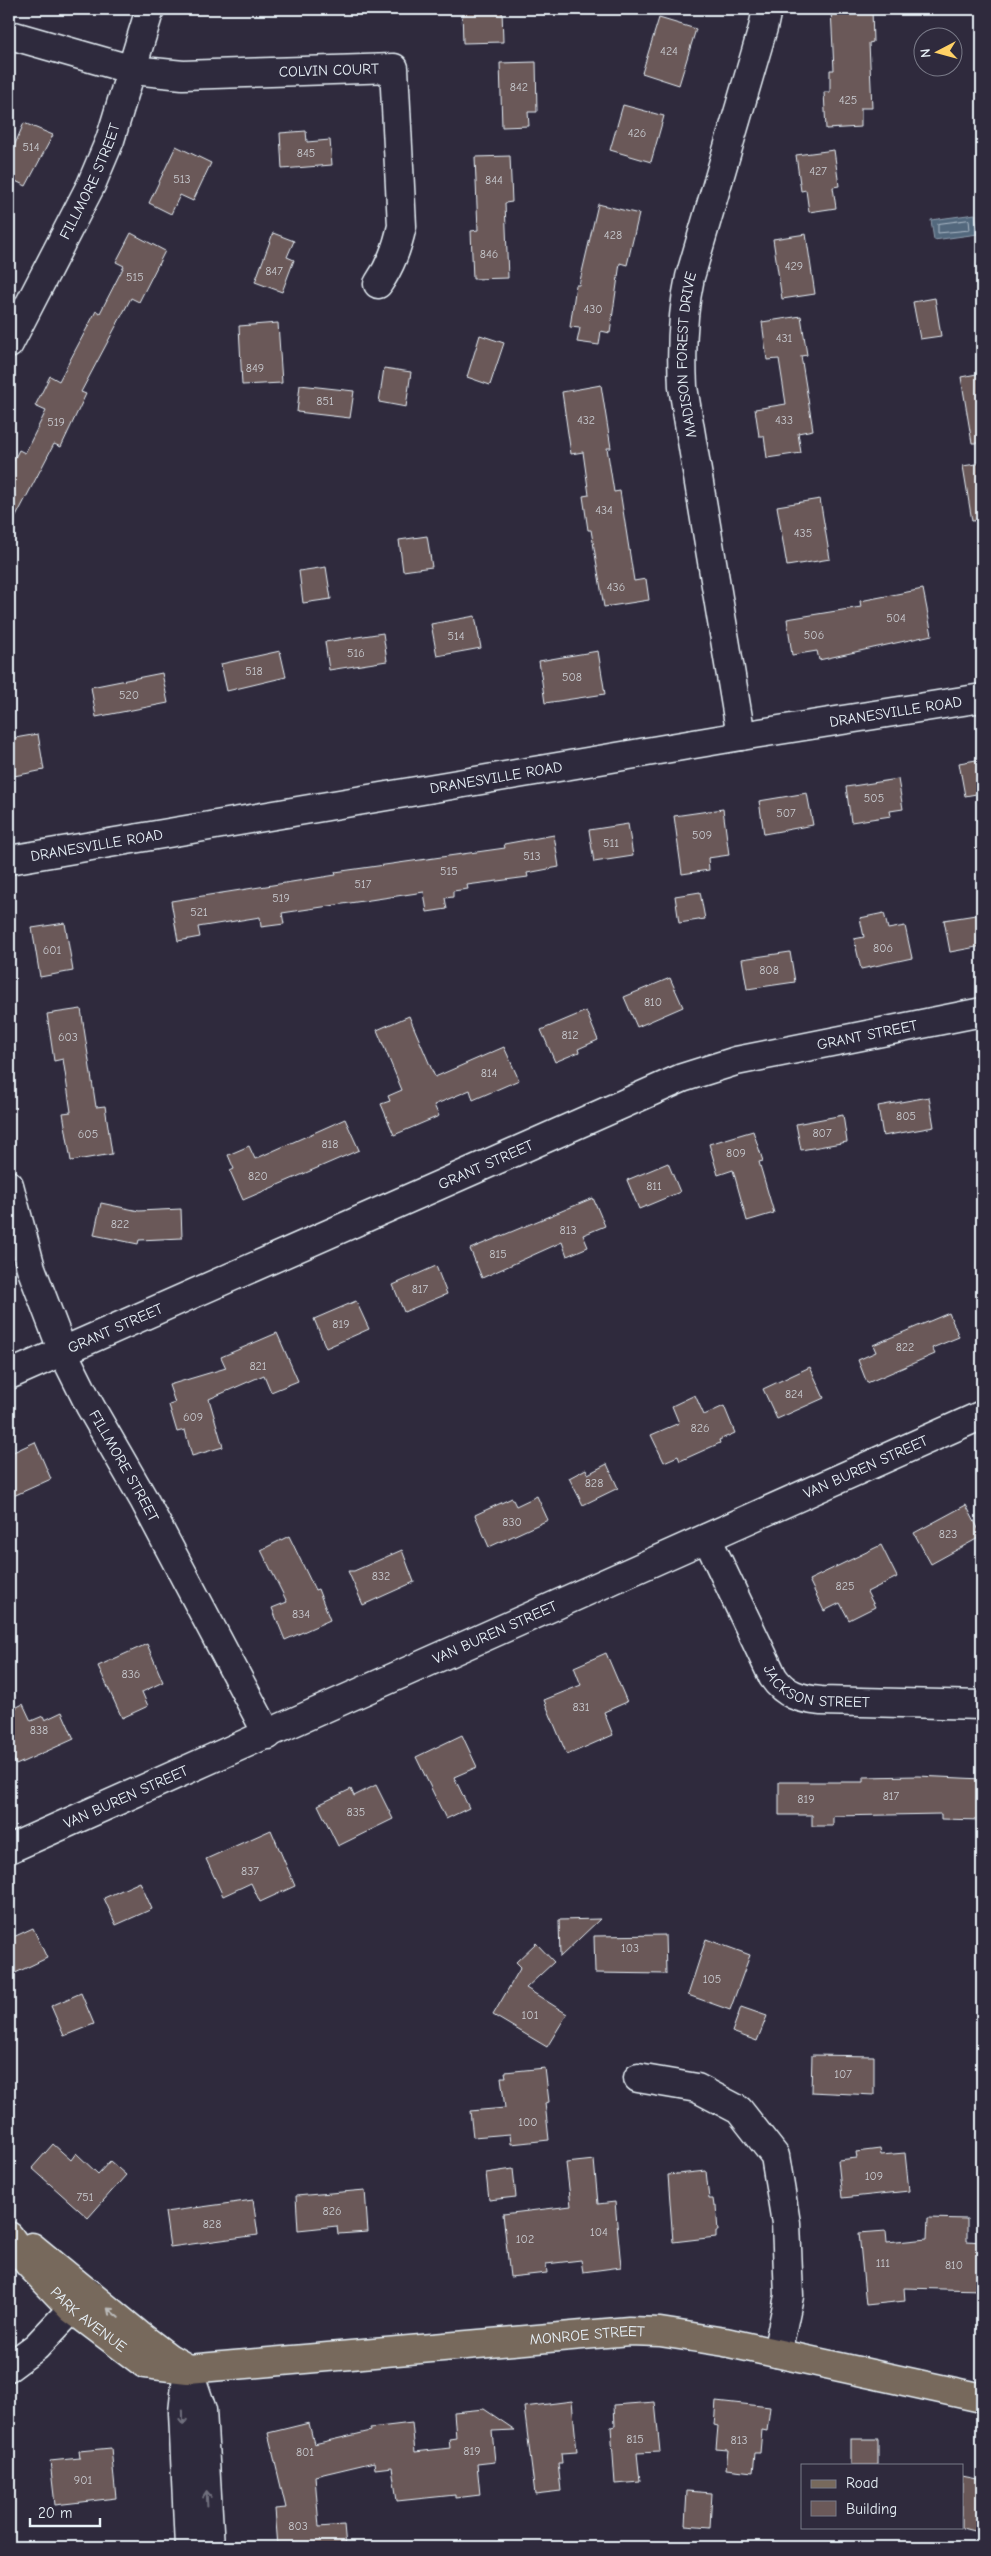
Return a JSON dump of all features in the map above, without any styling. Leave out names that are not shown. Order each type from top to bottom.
[{"type":"main road","name":"PARK AVENUE","points":[[9,2228],[80,2300]]},
{"type":"main road","name":"PARK AVENUE","points":[[9,2236],[28,2263],[80,2300],[188,2369]]},
{"type":"main road","name":"MONROE STREET","points":[[188,2369],[629,2331],[688,2336],[777,2353],[982,2398]]},
{"type":"street","name":"FILLMORE STREET","points":[[9,344],[91,185],[110,140],[133,70],[150,9]]},
{"type":"street","name":"MADISON FOREST DRIVE","points":[[741,736],[683,387],[681,347],[684,304],[690,277],[767,9]]},
{"type":"street","points":[[14,36],[133,70]]},
{"type":"street","name":"COLVIN COURT","points":[[133,70],[210,76],[394,68],[402,226],[397,249],[389,268],[378,284]]},
{"type":"street","name":"DRANESVILLE ROAD","points":[[9,860],[741,736],[982,698]]},
{"type":"street","name":"GRANT STREET","points":[[9,1375],[682,1078],[736,1061],[982,1012]]},
{"type":"street","name":"FILLMORE STREET","points":[[9,1185],[31,1268],[63,1352],[90,1406],[144,1500],[268,1735]]},
{"type":"street","name":"VAN BUREN STREET","points":[[9,1849],[982,1415]]},
{"type":"street","name":"JACKSON STREET","points":[[708,1538],[773,1677],[790,1694],[803,1699],[821,1701],[982,1705]]},
{"type":"street","points":[[638,2078],[697,2088],[739,2110],[775,2156],[786,2223],[789,2296],[777,2353]]},
{"type":"street","points":[[9,2367],[36,2346],[80,2300]]},
{"type":"street","points":[[188,2369],[183,2412],[189,2547]]},
{"type":"street","points":[[188,2369],[202,2410],[210,2547]]},
{"type":"water","points":[[975,214],[978,234],[934,240],[931,220]]},
{"type":"building","points":[[462,9],[502,9],[503,42],[463,43]]},
{"type":"building","points":[[831,9],[872,9],[873,42],[869,43],[872,108],[861,108],[861,127],[826,129],[824,92],[830,92],[830,70],[834,70]]},
{"type":"building","points":[[659,18],[696,29],[679,85],[642,73]]},
{"type":"building","points":[[536,62],[537,112],[528,112],[529,126],[502,127],[500,63]]},
{"type":"building","points":[[623,105],[664,116],[651,162],[610,150]]},
{"type":"building","points":[[24,123],[53,135],[26,186],[9,178],[9,158]]},
{"type":"building","points":[[306,131],[307,142],[330,140],[332,165],[282,169],[280,133]]},
{"type":"building","points":[[176,146],[211,163],[193,201],[180,195],[171,214],[149,203]]},
{"type":"building","points":[[834,150],[839,186],[833,187],[836,208],[809,212],[806,190],[801,191],[796,155]]},
{"type":"building","points":[[510,156],[512,202],[505,203],[508,278],[473,279],[471,231],[478,230],[475,157]]},
{"type":"building","points":[[598,204],[639,214],[627,265],[620,263],[610,333],[601,331],[599,345],[577,342],[580,328],[570,327],[576,285],[579,285]]},
{"type":"building","points":[[131,233],[165,251],[139,302],[131,298],[81,392],[86,394],[61,447],[54,444],[9,530],[9,469],[19,450],[25,453],[46,411],[35,406],[50,376],[59,381],[96,311],[100,313],[124,266],[116,262]]},
{"type":"building","points":[[273,233],[294,241],[287,257],[294,260],[282,292],[255,282]]},
{"type":"building","points":[[806,234],[815,294],[782,299],[773,239]]},
{"type":"building","points":[[935,298],[941,336],[920,339],[913,302]]},
{"type":"building","points":[[801,316],[807,355],[801,356],[813,430],[798,433],[801,453],[767,458],[764,436],[759,436],[755,409],[786,404],[779,359],[767,360],[762,322]]},
{"type":"building","points":[[278,323],[282,383],[242,385],[239,326]]},
{"type":"building","points":[[480,335],[504,343],[490,385],[467,377]]},
{"type":"building","points":[[384,368],[411,372],[406,407],[379,402]]},
{"type":"building","points":[[982,373],[982,443],[972,443],[961,377]]},
{"type":"building","points":[[300,385],[354,391],[350,418],[297,412]]},
{"type":"building","points":[[601,385],[611,448],[607,448],[614,492],[620,491],[634,581],[646,579],[649,600],[604,607],[591,530],[588,530],[583,496],[589,495],[583,452],[571,454],[562,392]]},
{"type":"building","points":[[982,463],[982,520],[972,521],[963,466]]},
{"type":"building","points":[[820,499],[830,559],[787,566],[777,506]]},
{"type":"building","points":[[427,536],[432,567],[403,571],[399,540]]},
{"type":"building","points":[[326,567],[331,599],[303,603],[299,571]]},
{"type":"building","points":[[923,589],[932,635],[819,660],[817,651],[792,655],[787,619],[861,607],[860,601]]},
{"type":"building","points":[[475,616],[481,648],[437,656],[431,624]]},
{"type":"building","points":[[383,633],[387,661],[329,670],[325,642]]},
{"type":"building","points":[[280,651],[286,677],[227,691],[221,664]]},
{"type":"building","points":[[598,651],[605,694],[545,703],[539,661]]},
{"type":"building","points":[[162,673],[168,703],[96,717],[91,687]]},
{"type":"building","points":[[38,734],[44,770],[9,777],[9,739]]},
{"type":"building","points":[[982,759],[982,793],[965,796],[959,763]]},
{"type":"building","points":[[898,779],[903,809],[890,811],[891,816],[851,822],[846,787]]},
{"type":"building","points":[[807,793],[813,825],[764,834],[759,801]]},
{"type":"building","points":[[723,809],[729,855],[708,858],[709,870],[682,874],[674,816]]},
{"type":"building","points":[[628,824],[633,856],[594,862],[589,830]]},
{"type":"building","points":[[554,835],[559,867],[527,873],[528,877],[467,885],[468,889],[453,891],[453,897],[445,898],[447,909],[427,912],[424,892],[282,913],[284,924],[261,927],[260,917],[198,927],[200,937],[178,941],[171,901],[336,875],[335,872],[505,848],[504,844]]},
{"type":"building","points":[[700,892],[705,919],[679,923],[675,896]]},
{"type":"building","points":[[884,913],[888,929],[905,926],[912,958],[861,969],[854,939],[864,937],[860,918]]},
{"type":"building","points":[[982,914],[982,946],[950,952],[944,920]]},
{"type":"building","points":[[65,923],[73,971],[40,977],[32,928]]},
{"type":"building","points":[[790,952],[795,982],[747,989],[742,959]]},
{"type":"building","points":[[670,978],[683,1007],[637,1027],[624,997]]},
{"type":"building","points":[[81,1009],[96,1107],[105,1106],[112,1154],[71,1161],[63,1113],[71,1112],[63,1059],[54,1061],[47,1014]]},
{"type":"building","points":[[586,1011],[598,1040],[578,1049],[579,1052],[555,1062],[541,1030]]},
{"type":"building","points":[[409,1016],[435,1077],[504,1047],[519,1080],[473,1100],[470,1090],[434,1105],[439,1116],[394,1135],[381,1104],[390,1101],[388,1096],[402,1090],[377,1030]]},
{"type":"building","points":[[929,1097],[934,1127],[883,1136],[878,1106]]},
{"type":"building","points":[[843,1115],[847,1142],[801,1150],[796,1124]]},
{"type":"building","points":[[345,1119],[359,1150],[243,1200],[230,1171],[234,1169],[228,1155],[249,1146],[255,1159]]},
{"type":"building","points":[[753,1131],[763,1161],[759,1162],[774,1213],[747,1221],[733,1170],[718,1175],[709,1144]]},
{"type":"building","points":[[668,1163],[680,1192],[639,1209],[627,1180]]},
{"type":"building","points":[[593,1198],[605,1226],[583,1235],[588,1247],[567,1256],[562,1242],[482,1278],[470,1249]]},
{"type":"building","points":[[101,1203],[139,1211],[181,1209],[182,1238],[139,1240],[138,1244],[94,1235]]},
{"type":"building","points":[[436,1266],[447,1294],[404,1312],[393,1285]]},
{"type":"building","points":[[356,1301],[369,1329],[326,1348],[314,1319]]},
{"type":"building","points":[[949,1313],[959,1337],[932,1348],[935,1354],[867,1383],[858,1360],[876,1352],[873,1345]]},
{"type":"building","points":[[277,1333],[298,1381],[271,1392],[264,1375],[209,1399],[223,1447],[192,1456],[185,1430],[177,1432],[169,1405],[175,1403],[169,1385],[226,1368],[221,1357]]},
{"type":"building","points":[[810,1367],[824,1398],[777,1419],[763,1389]]},
{"type":"building","points":[[695,1395],[704,1415],[724,1406],[735,1433],[719,1440],[720,1443],[680,1461],[678,1456],[664,1462],[651,1435],[679,1423],[672,1406]]},
{"type":"building","points":[[35,1442],[51,1479],[9,1498],[9,1454]]},
{"type":"building","points":[[607,1464],[618,1488],[583,1505],[569,1478],[586,1469],[588,1474]]},
{"type":"building","points":[[537,1496],[548,1520],[489,1547],[475,1515],[512,1498],[516,1506]]},
{"type":"building","points":[[966,1505],[982,1536],[931,1564],[914,1533]]},
{"type":"building","points":[[289,1536],[315,1590],[318,1589],[330,1620],[285,1640],[272,1608],[287,1602],[261,1550]]},
{"type":"building","points":[[881,1545],[897,1577],[867,1592],[875,1607],[849,1620],[840,1603],[824,1611],[809,1580]]},
{"type":"building","points":[[402,1550],[414,1582],[363,1605],[348,1571],[354,1571]]},
{"type":"building","points":[[147,1644],[163,1682],[142,1692],[148,1706],[122,1718],[98,1666]]},
{"type":"building","points":[[606,1653],[627,1702],[604,1712],[613,1735],[567,1755],[544,1700],[581,1685],[574,1667]]},
{"type":"building","points":[[23,1704],[31,1721],[43,1716],[45,1720],[62,1712],[74,1739],[16,1765],[9,1748],[9,1711]]},
{"type":"building","points":[[462,1735],[477,1767],[454,1777],[469,1808],[446,1819],[416,1757]]},
{"type":"building","points":[[918,1776],[982,1779],[982,1820],[941,1819],[941,1814],[833,1816],[833,1826],[812,1826],[812,1815],[779,1815],[779,1782],[863,1782],[863,1777]]},
{"type":"building","points":[[376,1785],[393,1819],[338,1846],[318,1805],[351,1789],[354,1796]]},
{"type":"building","points":[[271,1830],[295,1886],[260,1902],[251,1883],[223,1896],[206,1859]]},
{"type":"building","points":[[140,1882],[152,1909],[116,1925],[104,1898]]},
{"type":"building","points":[[600,1919],[560,1957],[559,1920]]},
{"type":"building","points":[[33,1928],[47,1958],[9,1976],[9,1939]]},
{"type":"building","points":[[665,1935],[666,1974],[595,1973],[594,1936]]},
{"type":"building","points":[[706,1939],[750,1955],[730,2010],[688,1995]]},
{"type":"building","points":[[536,1943],[554,1962],[526,1988],[567,2014],[547,2047],[493,2015],[521,1967],[516,1962]]},
{"type":"building","points":[[81,1993],[94,2024],[64,2036],[51,2006]]},
{"type":"building","points":[[741,2007],[767,2016],[757,2041],[732,2032]]},
{"type":"building","points":[[812,2055],[874,2056],[874,2095],[811,2092]]},
{"type":"building","points":[[545,2068],[549,2102],[545,2103],[549,2140],[511,2144],[510,2134],[473,2137],[470,2111],[505,2108],[501,2077],[506,2077],[505,2072]]},
{"type":"building","points":[[53,2144],[71,2160],[76,2153],[98,2174],[110,2161],[126,2175],[88,2218],[32,2168]]},
{"type":"building","points":[[880,2149],[881,2155],[905,2153],[909,2191],[842,2198],[838,2160],[857,2158],[856,2152]]},
{"type":"building","points":[[594,2160],[598,2204],[615,2202],[621,2267],[583,2272],[581,2260],[546,2264],[547,2273],[510,2277],[503,2214],[571,2206],[566,2163]]},
{"type":"building","points":[[513,2169],[516,2197],[489,2200],[486,2173]]},
{"type":"building","points":[[706,2171],[709,2199],[713,2199],[714,2206],[716,2206],[718,2231],[716,2231],[716,2237],[673,2242],[668,2175]]},
{"type":"building","points":[[365,2190],[368,2232],[338,2234],[337,2226],[298,2230],[296,2196]]},
{"type":"building","points":[[253,2200],[258,2235],[170,2247],[165,2212]]},
{"type":"building","points":[[928,2218],[967,2219],[967,2241],[982,2242],[982,2290],[904,2288],[905,2301],[866,2305],[859,2233],[886,2231],[887,2243],[927,2239]]},
{"type":"building","points":[[572,2401],[577,2452],[561,2453],[562,2463],[558,2463],[561,2491],[535,2494],[524,2407]]},
{"type":"building","points":[[716,2401],[770,2407],[767,2431],[762,2430],[760,2453],[755,2453],[753,2472],[726,2469],[728,2450],[716,2449],[718,2426],[714,2425]]},
{"type":"building","points":[[655,2402],[660,2452],[637,2453],[640,2482],[615,2484],[611,2427],[615,2426],[614,2405]]},
{"type":"building","points":[[484,2409],[515,2430],[492,2431],[495,2462],[477,2464],[480,2495],[455,2498],[455,2495],[397,2501],[392,2467],[375,2469],[374,2462],[315,2476],[319,2527],[344,2525],[346,2547],[278,2547],[275,2509],[286,2508],[268,2433],[309,2423],[314,2444],[371,2431],[370,2428],[412,2423],[415,2452],[450,2448],[449,2439],[456,2438],[454,2412]]},
{"type":"building","points":[[851,2439],[878,2439],[878,2464],[851,2464]]},
{"type":"building","points":[[111,2448],[116,2498],[55,2505],[50,2461],[80,2458],[79,2451]]},
{"type":"building","points":[[964,2476],[982,2480],[982,2533],[962,2528],[964,2528]]},
{"type":"building","points":[[687,2491],[712,2493],[710,2527],[685,2525]]}]
